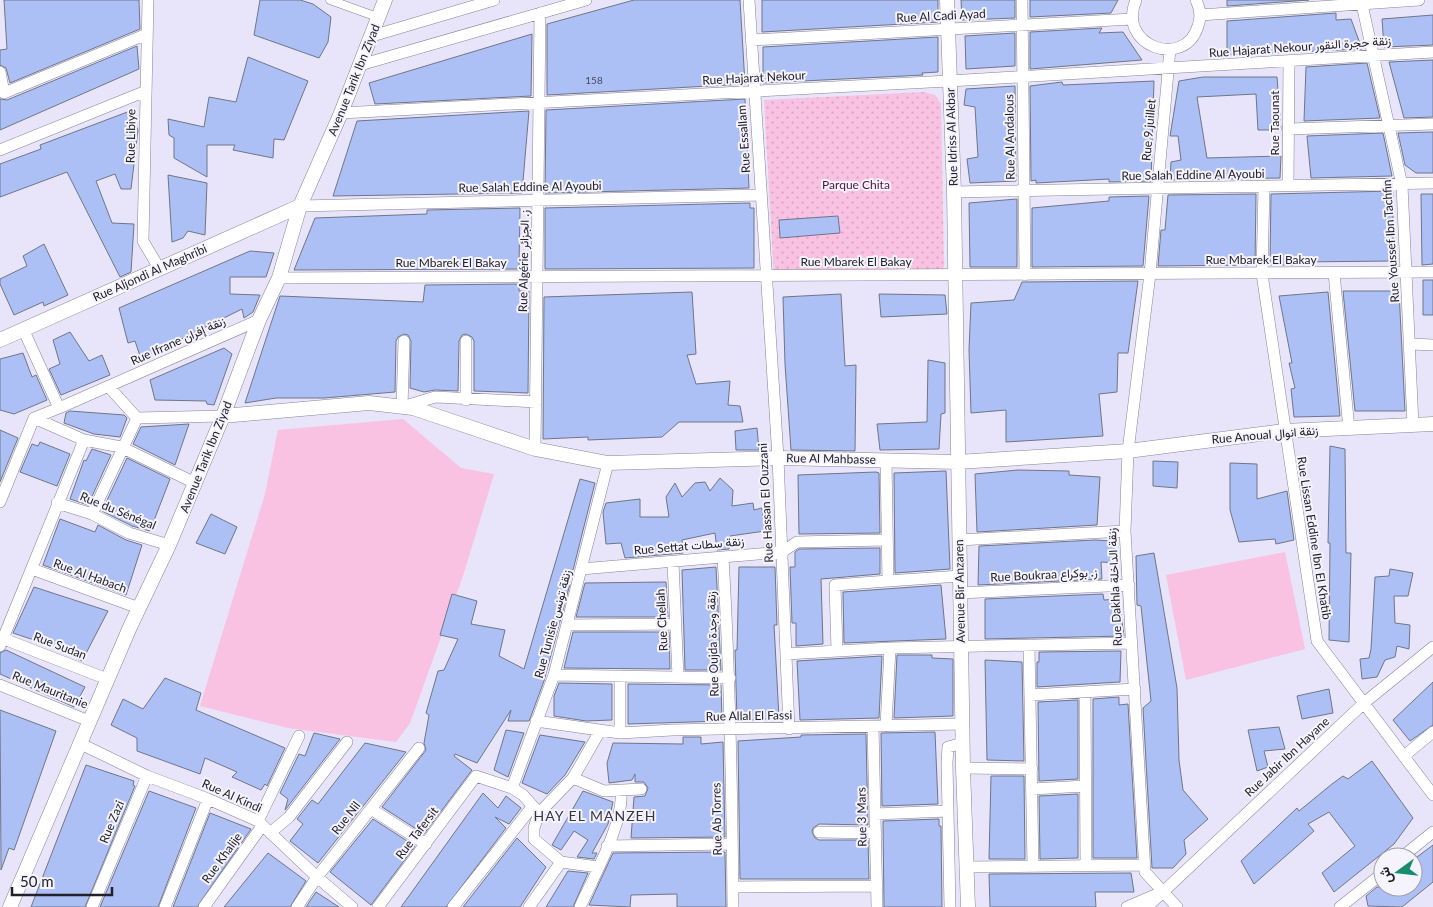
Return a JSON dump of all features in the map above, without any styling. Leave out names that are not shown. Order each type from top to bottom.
[{"type":"street","name":"Rue Libiye","points":[[148,0],[143,241],[159,268]]},
{"type":"street","points":[[330,0],[380,18]]},
{"type":"street","name":"Avenue Tarik Ibn Ziyad","points":[[10,907],[79,743],[195,484],[259,320],[278,278],[300,206],[341,113],[380,18],[385,0]]},
{"type":"street","points":[[372,36],[494,0]]},
{"type":"street","points":[[360,65],[586,0]]},
{"type":"street","name":"Rue Essallam","points":[[748,0],[766,276]]},
{"type":"street","name":"Rue Idriss Al Akbar","points":[[947,0],[954,192],[954,275]]},
{"type":"street","name":"Rue Al Andalous","points":[[1022,0],[1025,274]]},
{"type":"street","points":[[1136,0],[1132,9],[1134,28],[1143,41],[1158,49],[1182,46],[1192,38],[1197,29],[1200,15],[1196,0]]},
{"type":"street","points":[[1200,15],[1362,2],[1419,0]]},
{"type":"street","name":"Rue Youssef Ibn Tachfin","points":[[1362,2],[1402,186],[1411,344],[1413,425]]},
{"type":"street","name":"Rue Algérie ز. الجزائر","points":[[535,449],[540,13]]},
{"type":"street","name":"Rue Al Cadi Ayad","points":[[751,40],[1132,19]]},
{"type":"street","points":[[0,72],[4,94],[147,34]]},
{"type":"street","name":"Rue 9 juillet","points":[[1150,274],[1170,49]]},
{"type":"street","name":"Rue Hajarat Nekour زنقة حجرة النقور","points":[[1168,69],[1433,52]]},
{"type":"street","name":"Rue Taounat","points":[[1288,185],[1289,61]]},
{"type":"street","name":"Rue Hajarat Nekour","points":[[341,113],[1168,69]]},
{"type":"street","points":[[0,150],[146,91]]},
{"type":"street","points":[[1289,129],[1433,124]]},
{"type":"street","name":"Rue Salah Eddine Al Ayoubi","points":[[954,192],[1433,184]]},
{"type":"street","name":"Rue Lissan Eddine Ibn El Khatib","points":[[1264,187],[1262,274],[1284,431],[1317,641],[1433,795]]},
{"type":"street","name":"Rue Salah Eddine Al Ayoubi","points":[[300,206],[761,195]]},
{"type":"street","name":"Rue Aljondi Al Maghribi","points":[[0,340],[24,331],[159,268],[300,206]]},
{"type":"street","name":"Rue Mbarek El Bakay","points":[[278,278],[1433,272]]},
{"type":"street","points":[[1334,273],[1349,429]]},
{"type":"street","name":"Rue Dakhla زنقة الداخلة","points":[[1150,274],[1128,451],[1125,531],[1145,872],[1177,907]]},
{"type":"street","name":"Avenue Bir Anzaren","points":[[954,275],[962,724],[968,907]]},
{"type":"street","name":"Rue Hassan El Ouzzani","points":[[766,276],[778,458],[789,729]]},
{"type":"street","name":"Rue Ifrane زنقة إفران","points":[[34,418],[109,387],[259,320]]},
{"type":"street","points":[[24,331],[59,408]]},
{"type":"street","points":[[466,340],[466,400]]},
{"type":"street","points":[[404,341],[402,407],[435,397],[536,402]]},
{"type":"street","points":[[1411,344],[1433,345]]},
{"type":"street","points":[[109,387],[137,418],[223,416]]},
{"type":"street","name":"Rue Al Mahbasse","points":[[223,416],[369,404],[413,408],[535,449],[608,463],[778,458],[958,462],[1128,451]]},
{"type":"street","points":[[0,502],[34,418],[84,440],[121,447],[195,484]]},
{"type":"street","points":[[92,514],[121,447],[137,418]]},
{"type":"street","name":"Rue Anoual زنقة انوال","points":[[1128,451],[1284,431],[1433,424]]},
{"type":"street","points":[[2,643],[84,440]]},
{"type":"street","points":[[886,460],[888,581]]},
{"type":"street","name":"Rue Tunisie زنقة تونس","points":[[512,788],[554,675],[608,463]]},
{"type":"street","name":"Rue du Sénégal","points":[[57,503],[92,514],[129,533],[169,545]]},
{"type":"street","points":[[959,540],[1125,531]]},
{"type":"street","name":"Rue Settat زنقة سطات","points":[[581,569],[782,552],[797,542],[886,540]]},
{"type":"street","name":"Rue Oujda زنقة وجدة","points":[[723,557],[730,678],[729,731]]},
{"type":"street","name":"Rue Chellah","points":[[673,562],[678,677]]},
{"type":"street","name":"Rue Al Habach","points":[[32,569],[139,608]]},
{"type":"street","points":[[837,650],[835,586],[960,576]]},
{"type":"street","name":"Rue Boukraa ز. بوكراع","points":[[960,593],[1129,584]]},
{"type":"street","points":[[567,625],[676,624]]},
{"type":"street","name":"Rue Sudan","points":[[2,643],[107,679]]},
{"type":"street","points":[[786,654],[890,648],[1132,644]]},
{"type":"street","points":[[1029,645],[1033,866]]},
{"type":"street","name":"Rue Jabir Ibn Hayane","points":[[1147,907],[1364,703],[1433,647]]},
{"type":"street","points":[[886,726],[890,648]]},
{"type":"street","points":[[554,675],[730,678]]},
{"type":"street","points":[[620,676],[620,733]]},
{"type":"street","name":"Rue Mauritanie","points":[[0,685],[89,721]]},
{"type":"street","points":[[1030,695],[1135,690]]},
{"type":"street","points":[[1084,692],[1086,865]]},
{"type":"street","name":"Rue Allal El Fassi","points":[[536,721],[620,733],[672,730],[729,731],[962,724]]},
{"type":"street","name":"Rue 3 Mars","points":[[873,726],[877,907]]},
{"type":"street","points":[[453,907],[536,810],[573,778],[600,731]]},
{"type":"street","name":"Rue Ab Torres","points":[[729,731],[733,907]]},
{"type":"street","points":[[1404,756],[1433,732]]},
{"type":"street","points":[[264,827],[299,736]]},
{"type":"street","points":[[264,827],[288,818],[347,742]]},
{"type":"street","name":"Rue Al Kindi","points":[[79,743],[146,776],[208,799],[264,827],[317,878],[352,907]]},
{"type":"street","points":[[950,907],[948,747],[963,744]]},
{"type":"street","name":"Rue Nil","points":[[297,907],[317,878],[419,748]]},
{"type":"street","points":[[963,768],[1032,769]]},
{"type":"street","name":"Rue Zazi","points":[[92,907],[146,776]]},
{"type":"street","name":"Rue Tafersit","points":[[378,907],[476,776],[512,788]]},
{"type":"street","points":[[573,778],[604,791],[620,792],[641,789]]},
{"type":"street","points":[[1032,789],[1085,786]]},
{"type":"street","points":[[512,788],[523,795],[536,810],[534,839],[561,862],[598,867]]},
{"type":"street","points":[[580,907],[607,846],[622,804],[620,792]]},
{"type":"street","points":[[165,907],[208,799]]},
{"type":"street","points":[[371,809],[426,844]]},
{"type":"street","points":[[875,814],[948,811]]},
{"type":"street","name":"Rue Khalije","points":[[204,907],[264,827]]},
{"type":"street","points":[[819,832],[876,832]]},
{"type":"street","points":[[1414,847],[1433,832]]},
{"type":"street","points":[[607,846],[731,844]]},
{"type":"street","points":[[529,907],[561,862]]},
{"type":"street","points":[[966,867],[1145,865]]},
{"type":"street","points":[[1340,907],[1373,880]]},
{"type":"street","points":[[733,887],[877,886]]},
{"type":"street","points":[[1127,907],[1164,892]]},
{"type":"green space","name":"Parque Chita","points":[[924,92],[935,95],[941,104],[944,267],[942,274],[774,277],[764,100]]},
{"type":"green space","points":[[403,419],[461,468],[494,474],[463,576],[410,723],[396,742],[288,728],[200,706],[265,494],[278,430]]},
{"type":"green space","points":[[1285,552],[1305,649],[1186,680],[1166,575]]},
{"type":"building","points":[[4,0],[139,0],[140,29],[10,83],[6,68],[0,65],[0,50],[7,49]]},
{"type":"building","points":[[260,0],[300,0],[313,4],[331,17],[328,42],[319,58],[254,35]]},
{"type":"building","points":[[634,0],[740,0],[745,84],[547,95],[547,24]]},
{"type":"building","points":[[762,0],[938,0],[938,22],[762,32]]},
{"type":"building","points":[[961,0],[1015,0],[1015,18],[962,20]]},
{"type":"building","points":[[1030,0],[1118,0],[1111,13],[1030,17]]},
{"type":"building","points":[[1227,0],[1309,0],[1227,6]]},
{"type":"building","points":[[1336,13],[1336,20],[1351,19],[1362,49],[1227,55],[1227,21]]},
{"type":"building","points":[[1433,15],[1433,45],[1384,47],[1382,19]]},
{"type":"building","points":[[1102,28],[1099,33],[1123,32],[1142,60],[1030,69],[1030,32]]},
{"type":"building","points":[[1015,33],[1015,66],[966,69],[965,36]]},
{"type":"building","points":[[532,34],[531,96],[375,104],[369,83]]},
{"type":"building","points":[[938,37],[938,72],[922,73],[923,75],[763,83],[763,47]]},
{"type":"building","points":[[137,46],[139,69],[0,130],[0,99],[7,100]]},
{"type":"building","points":[[248,57],[308,81],[284,140],[274,139],[273,158],[233,150],[235,145],[207,145],[207,177],[174,158],[174,138],[169,135],[168,119],[204,127],[209,97],[236,102]]},
{"type":"building","points":[[1433,60],[1433,117],[1404,118],[1389,62]]},
{"type":"building","points":[[1367,63],[1380,118],[1304,121],[1306,67]]},
{"type":"building","points":[[1203,77],[1277,77],[1281,130],[1258,130],[1256,94],[1197,97],[1207,158],[1281,156],[1280,178],[1170,180],[1171,162],[1181,160],[1178,136],[1170,136],[1179,81]]},
{"type":"building","points":[[1154,81],[1151,181],[1109,182],[1109,179],[1036,183],[1036,180],[1031,181],[1030,86],[1062,82],[1063,85]]},
{"type":"building","points":[[1015,86],[1016,181],[970,183],[967,159],[978,157],[975,107],[964,105],[966,89]]},
{"type":"building","points":[[745,99],[749,188],[545,193],[546,110]]},
{"type":"building","points":[[130,111],[138,130],[131,189],[121,189],[115,174],[96,181],[112,223],[134,224],[131,272],[120,277],[67,172],[0,197],[0,164],[41,149],[40,145]]},
{"type":"building","points":[[529,111],[522,193],[333,196],[357,121]]},
{"type":"building","points":[[1433,132],[1433,173],[1416,173],[1405,165],[1398,133]]},
{"type":"building","points":[[1383,133],[1392,176],[1311,178],[1307,136]]},
{"type":"building","points":[[168,175],[207,183],[205,235],[188,231],[183,238],[172,242]]},
{"type":"building","points":[[1393,191],[1393,261],[1296,262],[1296,265],[1270,265],[1271,194]]},
{"type":"building","points":[[1256,194],[1255,265],[1158,266],[1161,230],[1165,230],[1168,195]]},
{"type":"building","points":[[1421,194],[1433,194],[1433,264],[1422,265]]},
{"type":"building","points":[[1149,196],[1143,266],[1032,267],[1032,208],[1109,201],[1109,197]]},
{"type":"building","points":[[1017,199],[1017,267],[970,267],[969,203]]},
{"type":"building","points":[[750,203],[750,208],[754,208],[754,268],[545,269],[545,208]]},
{"type":"building","points":[[520,208],[519,269],[294,270],[315,218],[427,214],[427,210]]},
{"type":"building","points":[[838,216],[840,233],[780,238],[779,220]]},
{"type":"building","points":[[44,244],[68,295],[44,306],[43,302],[14,315],[0,284],[0,279],[27,266],[23,256]]},
{"type":"building","points":[[250,251],[274,253],[266,277],[230,277],[230,294],[260,295],[253,312],[244,318],[242,309],[141,359],[135,341],[128,343],[119,308]]},
{"type":"building","points":[[1423,280],[1433,280],[1433,315],[1423,315]]},
{"type":"building","points":[[1138,281],[1128,353],[1118,353],[1117,392],[1099,394],[1103,436],[1006,442],[1006,410],[971,413],[969,350],[971,303],[1014,300],[1022,282]]},
{"type":"building","points":[[519,284],[519,291],[529,291],[528,393],[474,391],[474,341],[472,337],[466,334],[462,335],[459,341],[458,391],[435,390],[424,392],[410,388],[411,341],[408,335],[404,334],[398,337],[396,341],[395,392],[324,398],[276,398],[245,403],[280,296],[423,302],[425,285]]},
{"type":"building","points":[[1343,291],[1399,291],[1405,411],[1355,411]]},
{"type":"building","points":[[692,292],[696,354],[687,355],[696,384],[730,381],[728,405],[740,406],[743,422],[679,422],[662,437],[588,440],[588,437],[543,439],[544,297]]},
{"type":"building","points":[[1328,292],[1340,416],[1294,417],[1291,389],[1295,388],[1289,363],[1292,363],[1279,296]]},
{"type":"building","points":[[841,294],[845,366],[856,365],[855,451],[791,450],[785,364],[783,297]]},
{"type":"building","points":[[879,294],[945,295],[947,314],[881,317]]},
{"type":"building","points":[[70,332],[89,361],[102,355],[110,375],[61,395],[49,369],[60,364],[53,340]]},
{"type":"building","points":[[224,348],[232,354],[214,405],[207,404],[206,401],[155,400],[150,380]]},
{"type":"building","points":[[23,353],[32,377],[36,375],[47,400],[14,414],[0,410],[0,359]]},
{"type":"building","points":[[928,360],[945,363],[945,413],[941,414],[939,449],[880,450],[877,424],[927,422]]},
{"type":"building","points":[[70,411],[124,415],[127,418],[120,437],[94,434],[64,423],[66,413]]},
{"type":"building","points":[[189,424],[175,465],[133,444],[141,427]]},
{"type":"building","points":[[757,428],[759,450],[736,450],[735,431]]},
{"type":"building","points":[[0,430],[18,438],[0,482]]},
{"type":"building","points":[[40,442],[70,454],[57,486],[20,472],[32,444],[38,446]]},
{"type":"building","points":[[1330,446],[1345,449],[1346,553],[1351,553],[1349,642],[1329,640]]},
{"type":"building","points":[[92,449],[111,455],[88,505],[70,499],[84,460],[86,461]]},
{"type":"building","points":[[127,458],[170,479],[150,531],[132,526],[102,511]]},
{"type":"building","points":[[1153,461],[1178,462],[1177,488],[1153,486]]},
{"type":"building","points":[[1230,463],[1257,464],[1257,499],[1287,491],[1294,540],[1276,544],[1275,539],[1239,542],[1230,510]]},
{"type":"building","points":[[1018,470],[1069,471],[1069,475],[1100,477],[1097,525],[977,532],[975,474]]},
{"type":"building","points":[[946,471],[950,569],[895,573],[894,473]]},
{"type":"building","points":[[879,473],[880,533],[799,534],[798,475]]},
{"type":"building","points":[[720,478],[733,490],[732,506],[753,503],[754,510],[762,508],[765,531],[730,536],[729,549],[717,550],[715,533],[682,540],[683,553],[625,558],[621,543],[606,544],[603,512],[606,503],[640,499],[640,517],[669,517],[666,497],[675,483],[682,497],[695,483],[705,482],[710,491]]},
{"type":"building","points":[[580,479],[595,483],[573,570],[565,571],[566,584],[570,584],[544,681],[529,721],[508,721],[511,710],[477,763],[455,754],[454,756],[472,770],[424,834],[382,807],[426,750],[424,743],[429,715],[426,713],[438,671],[444,670],[458,639],[440,635],[452,594],[477,601],[471,624],[505,630],[499,656],[524,669]]},
{"type":"building","points":[[211,514],[237,527],[225,554],[196,543]]},
{"type":"building","points":[[60,519],[95,532],[98,525],[126,540],[142,545],[126,595],[43,565]]},
{"type":"building","points":[[1095,540],[1112,541],[1118,563],[1101,562],[1102,579],[978,585],[979,546]]},
{"type":"building","points":[[880,548],[880,574],[821,579],[823,644],[796,646],[796,623],[792,623],[790,567],[795,567],[795,552],[799,549]]},
{"type":"building","points":[[1154,553],[1177,688],[1179,760],[1183,790],[1208,819],[1184,840],[1186,854],[1173,868],[1152,868],[1143,708],[1151,701],[1141,606],[1137,605],[1136,556]]},
{"type":"building","points":[[716,567],[721,670],[685,670],[682,570]]},
{"type":"building","points":[[739,567],[775,567],[777,625],[774,625],[779,718],[737,721],[735,650],[737,650]]},
{"type":"building","points":[[1390,569],[1413,573],[1408,596],[1394,596],[1395,623],[1410,625],[1409,649],[1397,646],[1395,657],[1385,660],[1377,677],[1362,679],[1360,659],[1369,658],[1371,649],[1375,577],[1389,576]]},
{"type":"building","points":[[666,582],[668,617],[576,617],[585,583]]},
{"type":"building","points":[[941,585],[946,639],[844,643],[843,592]]},
{"type":"building","points":[[34,587],[108,611],[82,661],[58,648],[13,633]]},
{"type":"building","points":[[1103,594],[1104,600],[1119,599],[1124,636],[985,639],[985,599]]},
{"type":"building","points":[[573,632],[669,632],[670,669],[564,668]]},
{"type":"building","points":[[6,650],[85,687],[74,707],[0,674],[0,653]]},
{"type":"building","points":[[1121,651],[1120,682],[1037,687],[1039,652]]},
{"type":"building","points":[[897,655],[932,655],[932,658],[953,659],[953,716],[894,718]]},
{"type":"building","points":[[882,656],[879,718],[800,720],[797,661]]},
{"type":"building","points":[[985,660],[1022,662],[1024,761],[987,760]]},
{"type":"building","points":[[165,678],[201,693],[196,710],[285,748],[267,786],[265,784],[261,790],[232,777],[237,772],[205,758],[200,774],[137,751],[137,738],[111,725],[123,699],[143,709]]},
{"type":"building","points":[[1433,682],[1433,725],[1410,741],[1393,720]]},
{"type":"building","points":[[559,683],[612,684],[612,720],[586,721],[554,716],[554,696]]},
{"type":"building","points":[[628,684],[721,685],[722,721],[628,724]]},
{"type":"building","points":[[1329,689],[1333,713],[1302,719],[1297,696]]},
{"type":"building","points":[[1119,697],[1119,705],[1128,704],[1137,858],[1093,858],[1093,699]]},
{"type":"building","points":[[1078,700],[1078,779],[1039,781],[1038,702]]},
{"type":"building","points":[[0,710],[56,731],[14,850],[9,848],[1,870]]},
{"type":"building","points":[[1279,727],[1285,749],[1264,751],[1268,767],[1257,771],[1248,730]]},
{"type":"building","points":[[506,730],[524,733],[508,777],[494,770]]},
{"type":"building","points":[[935,732],[938,804],[882,806],[881,733]]},
{"type":"building","points":[[314,733],[340,739],[285,810],[288,799],[280,793],[299,754],[305,756]]},
{"type":"building","points":[[866,734],[868,825],[819,824],[813,828],[812,832],[815,838],[819,840],[868,840],[869,879],[740,879],[738,741],[801,737],[801,735]]},
{"type":"building","points":[[540,735],[585,742],[565,775],[547,794],[522,783]]},
{"type":"building","points":[[683,737],[701,737],[701,744],[723,742],[725,837],[631,838],[634,797],[645,796],[648,788],[644,782],[635,782],[635,774],[632,780],[609,783],[607,763],[613,743],[683,744]]},
{"type":"building","points":[[365,743],[406,752],[318,863],[290,841],[303,824],[297,819],[312,800],[318,804]]},
{"type":"building","points":[[1372,761],[1413,818],[1394,844],[1390,847],[1373,847],[1373,861],[1334,892],[1322,873],[1355,846],[1329,812],[1308,824],[1314,831],[1254,884],[1241,861],[1297,808],[1299,811],[1343,776],[1348,779]]},
{"type":"building","points":[[86,765],[134,781],[133,785],[135,786],[85,907],[31,907]]},
{"type":"building","points":[[991,776],[1024,776],[1025,859],[989,859]]},
{"type":"building","points":[[149,791],[196,808],[158,907],[100,907]]},
{"type":"building","points":[[583,791],[613,802],[608,824],[592,853],[597,853],[594,859],[577,857],[588,840],[574,831],[561,850],[552,845]]},
{"type":"building","points":[[483,793],[498,808],[506,796],[521,808],[509,824],[495,817],[506,828],[446,907],[401,907]]},
{"type":"building","points":[[1078,794],[1078,858],[1040,859],[1039,796]]},
{"type":"building","points":[[210,813],[251,829],[197,907],[173,907]]},
{"type":"building","points":[[373,819],[415,846],[371,905],[330,872]]},
{"type":"building","points":[[939,819],[939,826],[941,826],[942,907],[884,907],[883,821]]},
{"type":"building","points":[[517,838],[546,867],[520,907],[463,907]]},
{"type":"building","points":[[1433,845],[1433,882],[1423,890],[1423,852]]},
{"type":"building","points":[[725,852],[726,907],[677,907],[677,894],[631,895],[630,907],[589,905],[613,853]]},
{"type":"building","points":[[268,853],[306,881],[290,907],[224,907]]},
{"type":"building","points":[[568,871],[588,873],[573,907],[546,907]]},
{"type":"building","points":[[1131,873],[1134,892],[1095,892],[1096,907],[990,907],[989,874]]},
{"type":"building","points":[[1373,890],[1373,897],[1414,897],[1402,907],[1368,906],[1366,896]]},
{"type":"building","points":[[316,892],[339,907],[306,907]]},
{"type":"district","name":"HAY EL MANZEH","points":[[595,816]]}]
